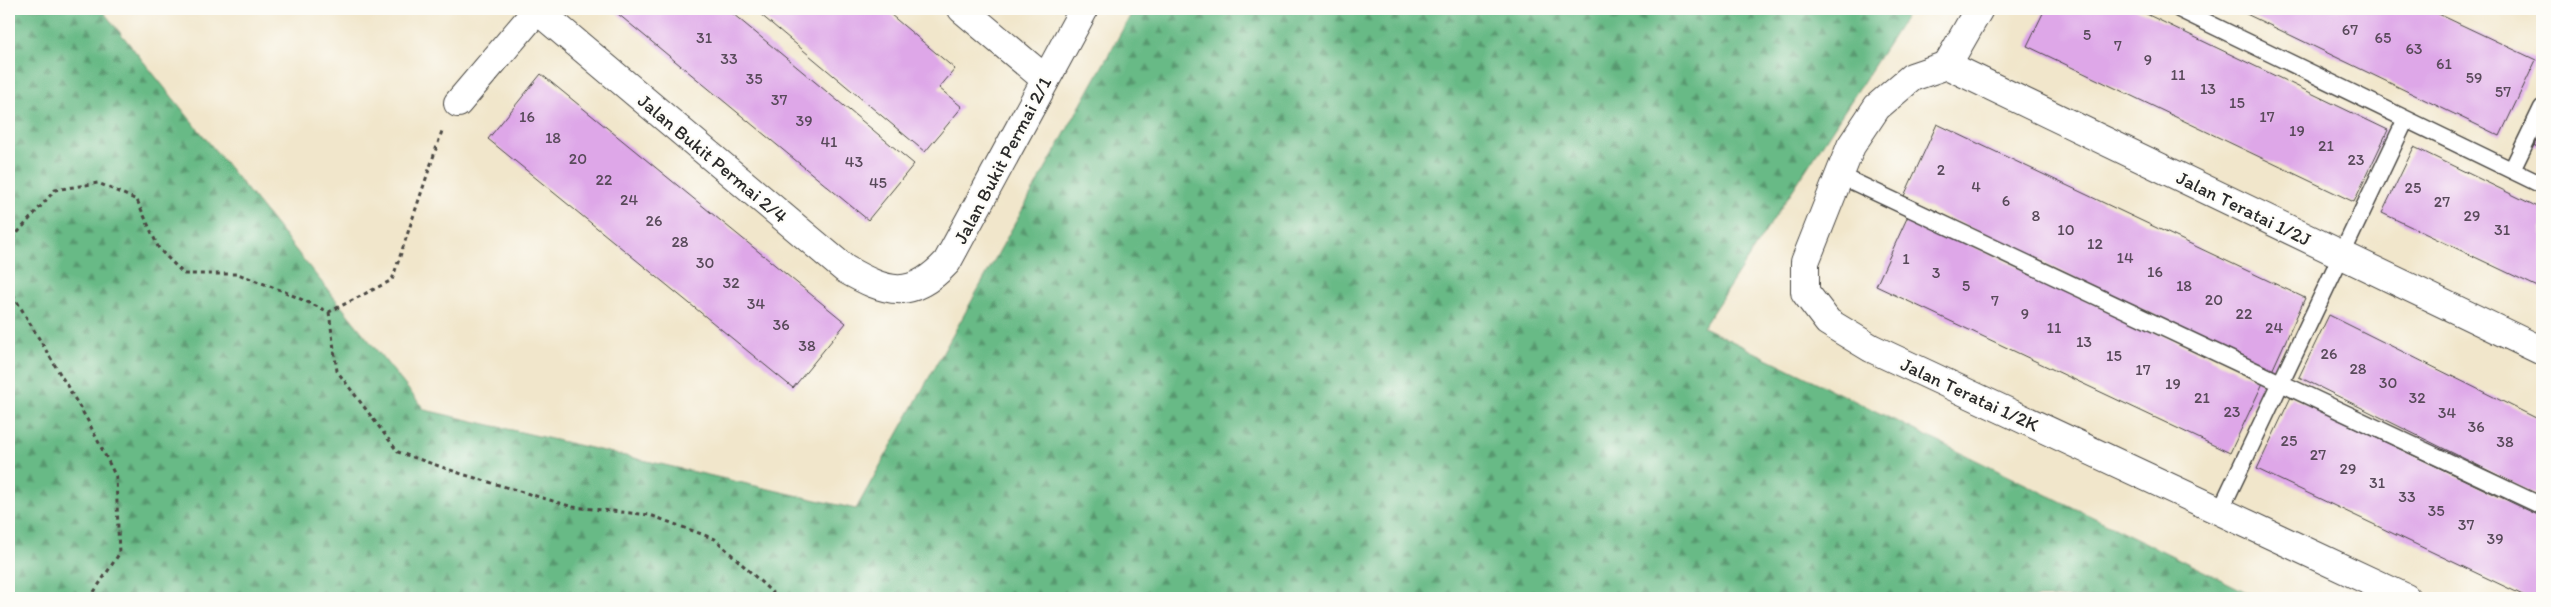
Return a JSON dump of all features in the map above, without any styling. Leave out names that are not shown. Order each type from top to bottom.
[{"type":"street","points":[[458,103],[537,9]]},
{"type":"street","name":"Jalan Bukit Permai 2/4","points":[[537,9],[845,269],[873,285],[900,290]]},
{"type":"street","points":[[962,9],[1044,79]]},
{"type":"street","name":"Jalan Bukit Permai 2/1","points":[[900,290],[919,286],[934,276],[947,262],[1044,79],[1084,9]]},
{"type":"street","points":[[1947,65],[1979,9]]},
{"type":"street","name":"Jalan Teratai 1/2K","points":[[1947,65],[1912,77],[1877,107],[1851,146],[1805,262],[1805,292],[1828,322],[1871,348],[2406,598]]},
{"type":"street","name":"Jalan Teratai 1/2J","points":[[1947,65],[2542,351]]},
{"type":"lane","points":[[2179,9],[2542,184]]},
{"type":"lane","points":[[2512,170],[2542,108]]},
{"type":"lane","points":[[2220,511],[2406,119]]},
{"type":"lane","points":[[1839,175],[2542,506]]},
{"type":"path","points":[[330,312],[392,280],[442,132],[458,103]]},
{"type":"path","points":[[90,598],[119,554],[116,477],[84,413],[9,288],[13,238],[54,190],[98,183],[137,200],[159,249],[184,274],[238,274],[330,312]]},
{"type":"path","points":[[330,312],[337,371],[398,452],[462,474],[573,506],[650,515],[715,539],[778,598]]},
{"type":"green space","points":[[9,9],[101,9],[425,410],[856,509],[1134,9],[1911,9],[1703,327],[2259,598],[9,598]]},
{"type":"building","points":[[612,9],[727,9],[914,164],[868,220]]},
{"type":"building","points":[[754,9],[884,9],[955,69],[939,88],[962,107],[925,152]]},
{"type":"building","points":[[2045,9],[2136,9],[2388,130],[2354,202],[2027,46]]},
{"type":"building","points":[[2236,9],[2428,9],[2536,60],[2500,136]]},
{"type":"building","points":[[541,74],[846,323],[793,388],[488,139]]},
{"type":"building","points":[[2542,121],[2542,149],[2531,144]]},
{"type":"building","points":[[1937,124],[2305,298],[2272,371],[1904,196]]},
{"type":"building","points":[[2414,147],[2542,209],[2542,289],[2382,213]]},
{"type":"building","points":[[1908,216],[2263,383],[2230,453],[1876,286]]},
{"type":"building","points":[[2329,315],[2542,421],[2542,497],[2299,377]]},
{"type":"building","points":[[2291,397],[2542,517],[2542,598],[2529,598],[2257,469]]}]
